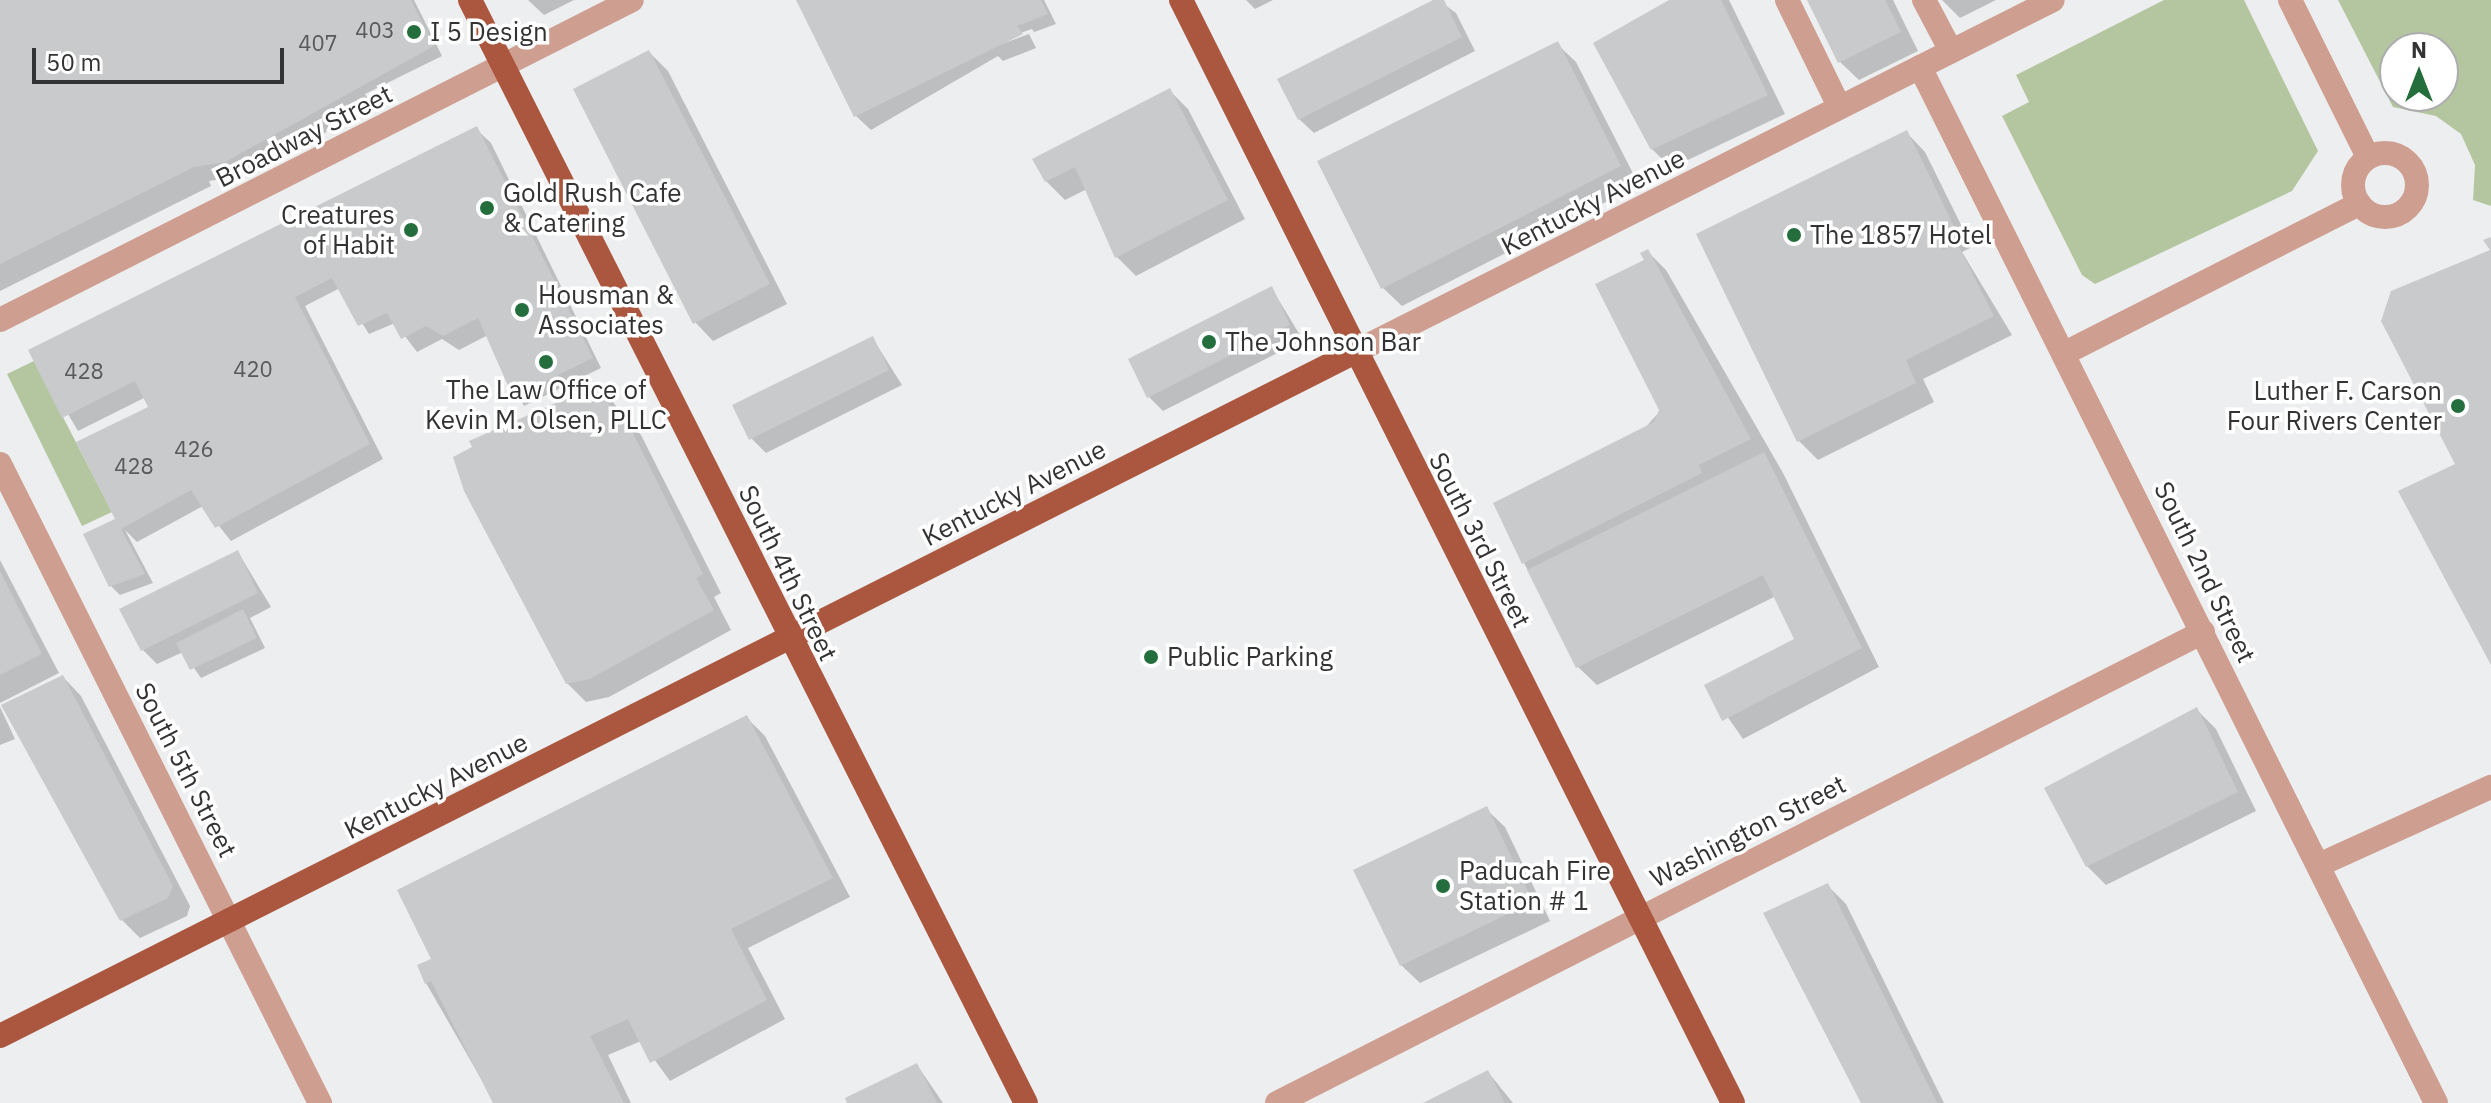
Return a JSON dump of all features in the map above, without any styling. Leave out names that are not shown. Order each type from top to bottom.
[{"type":"main road","name":"South 4th Street","points":[[470,0],[789,639],[1026,1103]]},
{"type":"main road","name":"South 3rd Street","points":[[1181,0],[1733,1103]]},
{"type":"main road","name":"Kentucky Avenue","points":[[0,1036],[1357,351]]},
{"type":"street","name":"Broadway Street","points":[[0,320],[632,0]]},
{"type":"street","points":[[1787,0],[1839,106]]},
{"type":"street","points":[[1924,0],[1951,51]]},
{"type":"street","name":"Kentucky Avenue","points":[[1357,351],[2053,0]]},
{"type":"street","points":[[2290,0],[2368,157]]},
{"type":"street","name":"South 2nd Street","points":[[1920,67],[2321,864],[2436,1103]]},
{"type":"street","points":[[2389,153],[2408,162],[2417,191],[2398,215],[2376,216],[2359,204],[2352,184],[2368,157],[2389,153]]},
{"type":"street","points":[[2065,353],[2359,204]]},
{"type":"street","name":"South 5th Street","points":[[0,464],[320,1103]]},
{"type":"street","name":"Washington Street","points":[[1277,1103],[2203,632]]},
{"type":"street","points":[[2321,864],[2491,787]]},
{"type":"green space","points":[[2164,0],[2244,0],[2318,151],[2292,191],[2095,284],[2082,275],[2002,116],[2029,102],[2016,75]]},
{"type":"green space","points":[[2338,0],[2491,0],[2491,206],[2473,200],[2475,165],[2461,134],[2436,116],[2417,112],[2459,112],[2459,32],[2379,32],[2379,80]]},
{"type":"green space","points":[[34,361],[112,512],[82,526],[7,374]]},
{"type":"building","points":[[0,0],[411,0],[434,46],[225,162],[194,167],[0,264]]},
{"type":"building","points":[[796,0],[1041,0],[1048,14],[1017,26],[1023,34],[854,117]]},
{"type":"building","points":[[1433,0],[1444,0],[1462,37],[1298,120],[1277,79]]},
{"type":"building","points":[[1669,0],[1721,0],[1768,95],[1651,150],[1593,43]]},
{"type":"building","points":[[1807,0],[1885,0],[1901,32],[1838,63]]},
{"type":"building","points":[[1558,41],[1621,166],[1381,289],[1317,161]]},
{"type":"building","points":[[649,50],[770,284],[693,324],[573,89]]},
{"type":"building","points":[[1170,88],[1228,200],[1115,258],[1075,167],[1045,182],[1032,159]]},
{"type":"building","points":[[477,126],[593,358],[513,397],[478,318],[443,336],[426,326],[401,339],[387,313],[358,326],[332,278],[295,297],[370,444],[215,528],[191,490],[121,529],[145,574],[109,587],[83,534],[115,519],[76,442],[148,407],[135,381],[62,418],[28,350]]},
{"type":"building","points":[[1907,130],[1955,228],[1937,237],[1943,250],[1957,243],[1994,316],[1906,360],[1916,383],[1797,442],[1696,234]]},
{"type":"building","name":"Luther F. Carson Four Rivers Center","points":[[2491,237],[2491,665],[2398,491],[2455,464],[2381,321],[2391,291],[2490,250],[2483,240]]},
{"type":"building","points":[[1648,249],[1751,439],[1699,465],[1702,473],[1522,564],[1493,503],[1654,422],[1659,410],[1595,284],[1644,260],[1640,253]]},
{"type":"building","name":"The Johnson Bar","points":[[1272,286],[1290,325],[1147,398],[1128,359]]},
{"type":"building","points":[[873,336],[889,370],[749,440],[732,405]]},
{"type":"building","points":[[599,384],[616,417],[623,413],[703,574],[696,578],[714,610],[590,679],[566,684],[464,491],[453,457],[472,447],[469,441]]},
{"type":"building","points":[[1764,452],[1862,648],[1722,721],[1704,685],[1794,639],[1763,575],[1576,668],[1527,570]]},
{"type":"building","points":[[238,550],[258,593],[141,651],[119,609]]},
{"type":"building","points":[[0,571],[42,654],[0,675]]},
{"type":"building","points":[[243,609],[257,638],[190,670],[176,643]]},
{"type":"building","points":[[63,675],[173,886],[168,898],[120,921],[1,705]]},
{"type":"building","points":[[2197,707],[2238,792],[2086,867],[2044,788]]},
{"type":"building","points":[[747,715],[833,878],[731,929],[767,1000],[650,1063],[628,1019],[590,1036],[624,1103],[493,1103],[431,981],[425,984],[417,965],[431,959],[397,890]]},
{"type":"building","name":"Paducah Fire Station # 1","points":[[1487,806],[1533,902],[1400,966],[1353,870]]},
{"type":"building","points":[[1828,883],[1937,1103],[1861,1103],[1763,913]]},
{"type":"building","points":[[917,1063],[937,1103],[847,1103],[845,1098]]},
{"type":"building","points":[[1488,1070],[1505,1103],[1423,1103]]},
{"type":"place","name":"I 5 Design","points":[[414,32]]},
{"type":"place","name":"Gold Rush Cafe & Catering","points":[[487,208]]},
{"type":"place","name":"Creatures of Habit","points":[[411,230]]},
{"type":"place","name":"The 1857 Hotel","points":[[1794,235]]},
{"type":"place","name":"Housman & Associates","points":[[522,310]]},
{"type":"place","name":"The Johnson Bar","points":[[1209,342]]},
{"type":"place","name":"The Law Office of Kevin M. Olsen, PLLC","points":[[546,362]]},
{"type":"place","name":"Luther F. Carson Four Rivers Center","points":[[2458,406]]},
{"type":"place","name":"Public Parking","points":[[1151,657]]},
{"type":"place","name":"Paducah Fire Station # 1","points":[[1443,886]]}]
